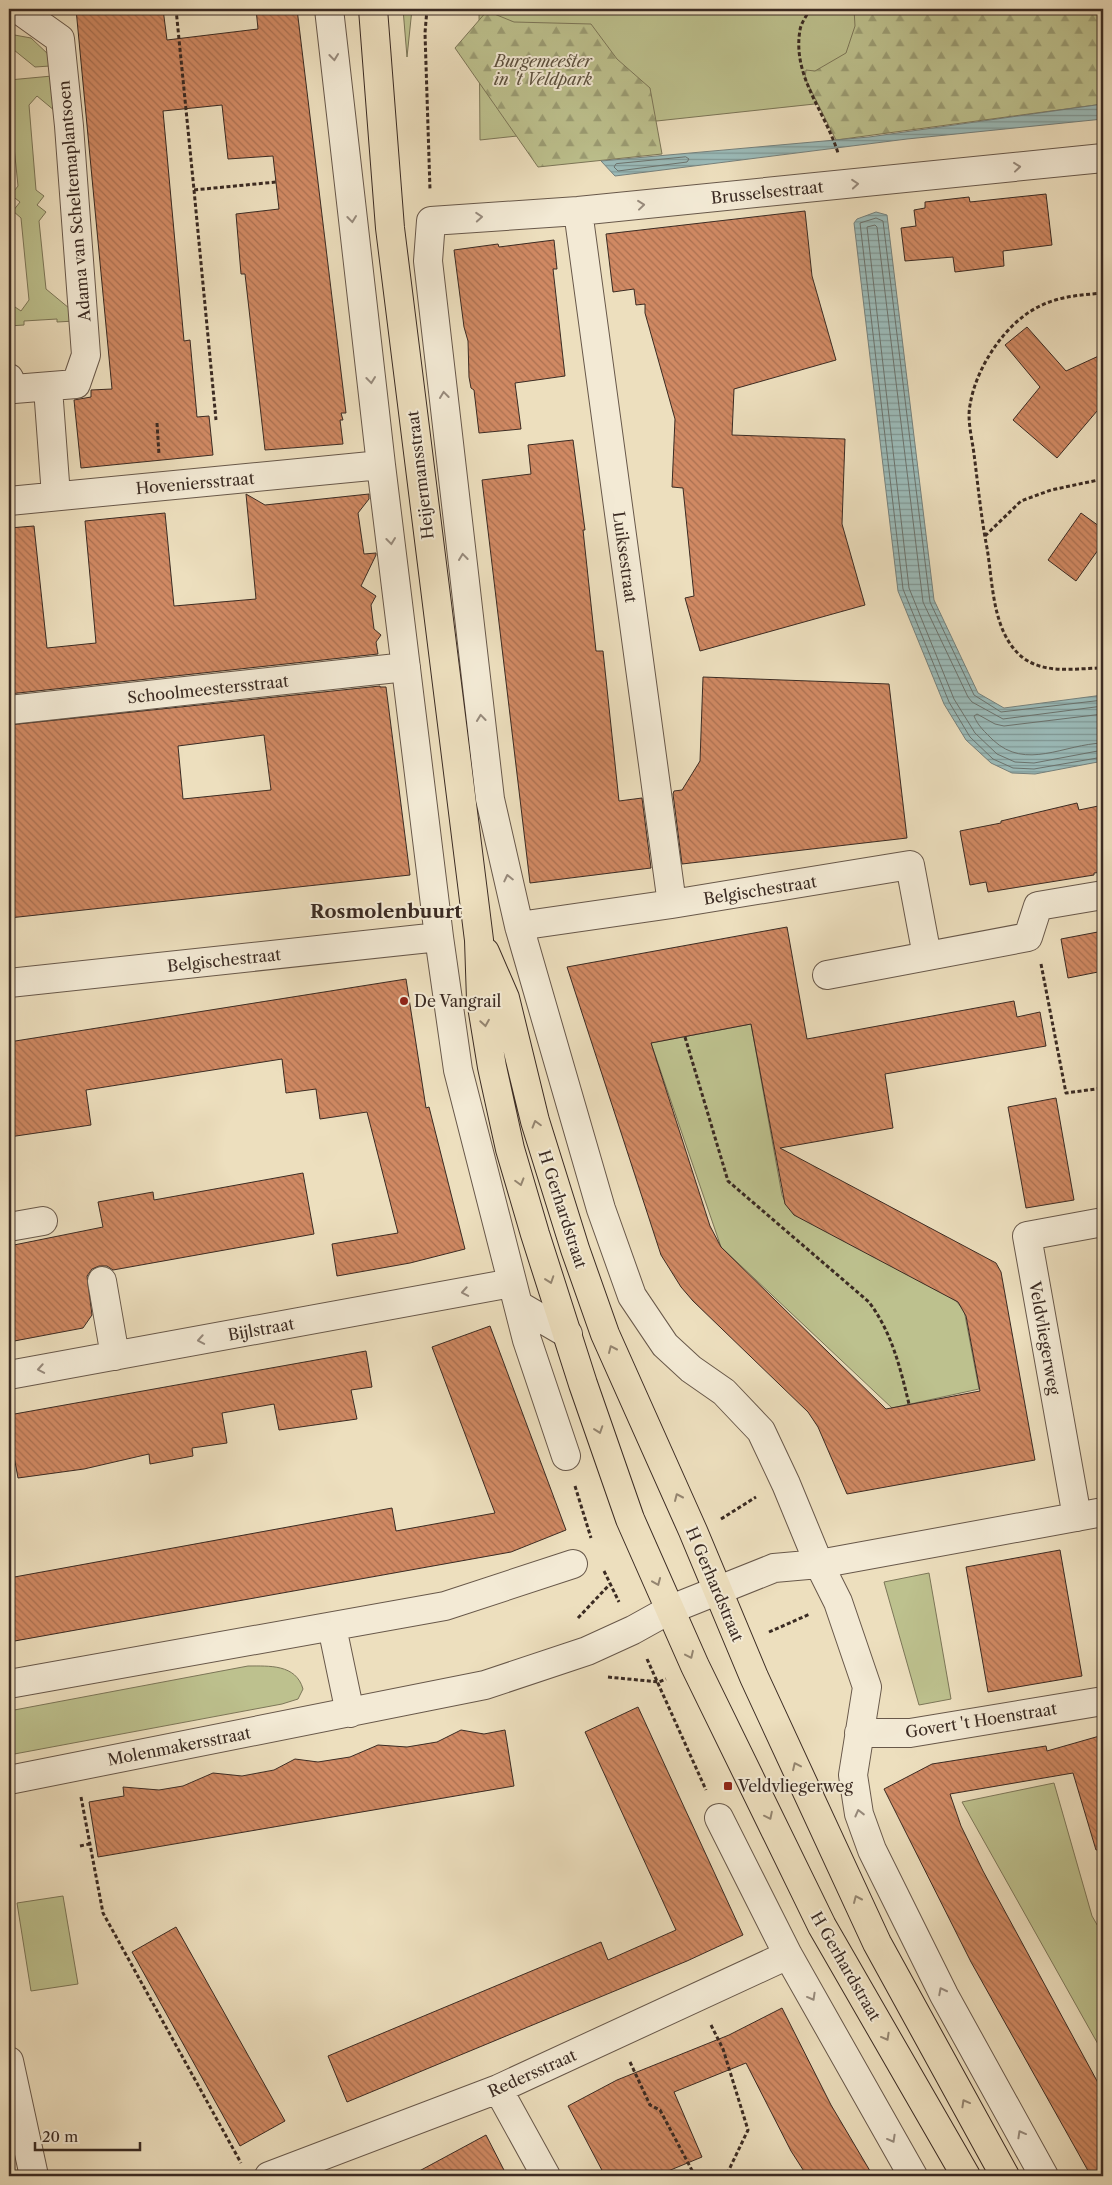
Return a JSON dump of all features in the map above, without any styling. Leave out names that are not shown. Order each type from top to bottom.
[{"type":"main road","name":"Heijermansstraat","points":[[374,9],[390,228],[479,940]]},
{"type":"main road","name":"H Gerhardstraat","points":[[479,940],[481,1000],[492,1067],[510,1149],[534,1234],[630,1519],[670,1610],[822,1926],[966,2176]]},
{"type":"main road","name":"H Gerhardstraat","points":[[479,940],[505,998],[535,1122],[575,1249],[605,1334],[693,1531],[754,1677],[832,1842],[877,1943],[1006,2176]]},
{"type":"street","name":"Adama van Scheltemaplantsoen","points":[[9,378],[14,389],[48,388],[76,384],[86,355],[69,126],[60,39],[18,9]]},
{"type":"street","points":[[329,9],[381,465],[439,937],[458,1070],[527,1340],[566,1456]]},
{"type":"street","name":"Brusselsestraat","points":[[431,221],[578,211],[1103,158]]},
{"type":"street","name":"Luiksestraat","points":[[578,211],[672,904]]},
{"type":"street","name":"Heijermansstraat","points":[[431,221],[428,261],[490,799],[518,926]]},
{"type":"street","points":[[48,388],[56,496]]},
{"type":"street","name":"Hoveniersstraat","points":[[9,501],[381,465]]},
{"type":"street","name":"Schoolmeestersstraat","points":[[9,710],[406,667]]},
{"type":"street","name":"Belgischestraat","points":[[518,926],[672,904],[910,865],[927,956]]},
{"type":"street","points":[[827,975],[1028,937],[1038,906],[1103,895]]},
{"type":"street","points":[[518,926],[601,1209],[632,1296],[665,1345],[691,1369],[724,1392],[761,1432],[786,1484],[819,1564],[838,1602],[867,1687],[858,1733],[853,1775],[858,1814],[872,1850],[944,1996],[1044,2176]]},
{"type":"street","name":"Belgischestraat","points":[[9,983],[439,937]]},
{"type":"street","points":[[9,1228],[43,1221]]},
{"type":"street","name":"Veldvliegerweg","points":[[1077,1516],[1027,1236],[1103,1222]]},
{"type":"street","points":[[102,1280],[116,1356]]},
{"type":"street","points":[[516,1294],[568,1334]]},
{"type":"street","name":"Bijlstraat","points":[[9,1375],[116,1356],[516,1294]]},
{"type":"street","points":[[717,1590],[774,1568],[819,1564],[1103,1512]]},
{"type":"street","points":[[9,1684],[445,1606],[573,1564]]},
{"type":"street","name":"Molenmakersstraat","points":[[9,1780],[485,1686],[578,1654],[717,1590]]},
{"type":"street","points":[[332,1627],[350,1713]]},
{"type":"street","name":"Govert 't Hoenstraat","points":[[858,1733],[910,1733],[1103,1701]]},
{"type":"street","points":[[719,1818],[788,1955],[913,2176]]},
{"type":"street","points":[[832,1842],[872,1850]]},
{"type":"street","name":"Redersstraat","points":[[270,2176],[498,2089],[788,1955]]},
{"type":"street","points":[[9,2066],[34,2176]]},
{"type":"street","points":[[498,2089],[546,2176]]},
{"type":"path","points":[[176,9],[216,420]]},
{"type":"path","points":[[427,9],[425,33],[431,221]]},
{"type":"path","points":[[810,9],[800,29],[800,64],[804,79],[833,137],[838,152]]},
{"type":"path","points":[[194,190],[276,182]]},
{"type":"path","points":[[1103,293],[1065,297],[1040,306],[1016,323],[1001,340],[975,384],[969,406],[985,536],[1002,630],[1013,646],[1030,661],[1056,669],[1103,668]]},
{"type":"path","points":[[985,536],[1020,502],[1051,490],[1103,479]]},
{"type":"path","points":[[1028,937],[1040,955],[1066,1093],[1103,1088]]},
{"type":"path","points":[[685,1037],[728,1181],[869,1302],[896,1350],[909,1404]]},
{"type":"path","points":[[693,1531],[714,1523],[749,1500],[786,1484]]},
{"type":"path","points":[[633,1630],[659,1682],[719,1818]]},
{"type":"path","points":[[75,1766],[103,1913],[244,2168]]},
{"type":"path","points":[[80,1846],[90,1844]]},
{"type":"path","points":[[698,1997],[723,2048],[748,2130],[726,2176]]},
{"type":"path","points":[[618,2034],[650,2105],[660,2110],[695,2176]]},
{"type":"green space","points":[[403,9],[412,9],[407,57]]},
{"type":"green space","name":"Burgemeester in 't Veldpark","points":[[479,9],[1103,9],[1103,73],[480,140]]},
{"type":"green space","points":[[854,9],[1103,9],[1103,104],[836,140],[805,78],[806,70],[815,71],[846,53],[855,26]]},
{"type":"green space","points":[[487,11],[514,22],[591,24],[617,59],[650,88],[662,154],[538,167],[455,48]]},
{"type":"green space","points":[[9,34],[31,38],[49,55],[50,66],[35,67],[14,50],[9,56]]},
{"type":"green space","points":[[52,76],[55,111],[37,96],[29,105],[36,190],[44,196],[37,205],[46,212],[39,221],[46,289],[75,313],[75,321],[57,322],[57,319],[24,321],[24,325],[9,326],[9,303],[21,311],[29,300],[21,218],[13,211],[20,202],[11,195],[18,186],[11,117],[9,115],[9,80]]},
{"type":"green space","points":[[751,1024],[782,1195],[787,1206],[955,1300],[964,1310],[979,1389],[892,1408],[721,1247],[651,1043]]},
{"type":"green space","points":[[929,1573],[951,1699],[919,1705],[884,1582]]},
{"type":"green space","points":[[248,1666],[281,1668],[288,1671],[299,1681],[303,1689],[298,1699],[282,1704],[9,1755],[9,1711]]},
{"type":"green space","points":[[1054,1783],[1092,1916],[1103,1935],[1103,2053],[962,1802]]},
{"type":"green space","points":[[63,1896],[78,1984],[31,1991],[17,1903]]},
{"type":"water","points":[[1103,104],[1103,119],[907,139],[615,176],[601,161],[869,137]]},
{"type":"water","points":[[876,212],[887,215],[934,600],[978,693],[1004,708],[1103,695],[1103,761],[1035,774],[1012,773],[991,763],[966,740],[944,704],[898,591],[854,223],[857,219]]},
{"type":"building","points":[[76,9],[163,9],[167,40],[258,29],[256,9],[297,9],[346,413],[341,413],[343,420],[340,420],[343,444],[265,450],[245,274],[241,274],[236,214],[279,209],[273,156],[228,159],[222,105],[163,111],[184,341],[190,340],[197,417],[209,416],[213,455],[81,468],[74,400],[91,397],[91,390],[112,389]]},
{"type":"building","points":[[1046,194],[1052,245],[1003,251],[1004,266],[955,272],[953,257],[905,261],[901,228],[916,226],[914,210],[925,208],[925,202],[969,197],[970,202]]},
{"type":"building","points":[[805,211],[812,276],[836,360],[734,389],[732,435],[845,439],[842,524],[865,605],[700,651],[685,598],[694,596],[683,488],[672,487],[675,419],[645,313],[645,304],[636,305],[634,289],[613,292],[606,234]]},
{"type":"building","points":[[554,240],[557,269],[553,269],[565,376],[515,383],[521,429],[479,433],[474,390],[471,388],[469,377],[468,341],[464,327],[454,250],[498,244],[499,247]]},
{"type":"building","points":[[1027,327],[1066,371],[1103,354],[1103,404],[1057,458],[1013,420],[1040,387],[1005,345]]},
{"type":"building","points":[[573,440],[585,530],[583,530],[596,651],[603,651],[619,801],[642,798],[651,868],[530,883],[482,480],[531,474],[528,445]]},
{"type":"building","points":[[246,494],[265,505],[369,494],[369,499],[358,513],[364,554],[376,553],[376,555],[361,586],[376,596],[371,605],[374,629],[381,635],[376,642],[378,654],[9,694],[9,528],[34,526],[47,648],[96,643],[85,521],[165,513],[174,606],[256,599]]},
{"type":"building","points":[[1081,513],[1103,529],[1103,543],[1076,581],[1048,560]]},
{"type":"building","points":[[703,677],[889,684],[907,838],[682,864],[673,794],[674,791],[682,790],[700,761]]},
{"type":"building","points":[[380,686],[386,687],[410,875],[9,918],[9,725]],"holes":[[[264,735],[271,790],[183,799],[178,746]]]},
{"type":"building","points":[[1077,803],[1079,810],[1103,805],[1103,872],[988,892],[986,882],[970,885],[960,831],[1001,823],[1001,821]]},
{"type":"building","points":[[787,927],[807,1039],[1014,1001],[1017,1017],[1040,1012],[1046,1046],[885,1074],[893,1128],[780,1148],[996,1263],[1001,1272],[1035,1460],[847,1494],[818,1427],[808,1412],[693,1301],[681,1287],[661,1255],[567,967]],"holes":[[[751,1024],[785,1204],[794,1215],[958,1302],[966,1316],[980,1391],[886,1409],[721,1247],[710,1226],[651,1043]]]},
{"type":"building","points":[[1103,931],[1103,971],[1068,978],[1061,939]]},
{"type":"building","points":[[406,979],[426,1108],[429,1107],[465,1249],[410,1263],[337,1276],[332,1244],[398,1233],[367,1112],[320,1119],[316,1089],[286,1093],[282,1059],[86,1090],[91,1125],[9,1137],[9,1042]]},
{"type":"building","points":[[1056,1098],[1074,1200],[1026,1208],[1008,1107]]},
{"type":"building","points":[[303,1173],[314,1234],[113,1270],[107,1266],[99,1266],[92,1269],[87,1276],[92,1315],[83,1328],[9,1342],[9,1246],[103,1227],[98,1202],[153,1192],[154,1200]]},
{"type":"building","points":[[490,1326],[566,1530],[511,1552],[9,1642],[9,1578],[392,1508],[396,1531],[495,1513],[432,1347]]},
{"type":"building","points":[[366,1351],[372,1387],[351,1390],[357,1419],[279,1430],[274,1404],[222,1413],[227,1443],[192,1448],[193,1456],[150,1464],[149,1454],[84,1469],[18,1478],[13,1451],[9,1452],[9,1415]]},
{"type":"building","points":[[1060,1550],[1082,1676],[988,1692],[966,1567]]},
{"type":"building","points":[[638,1707],[743,1935],[687,1961],[347,2102],[328,2056],[601,1942],[608,1960],[676,1930],[585,1732]]},
{"type":"building","points":[[461,1730],[484,1734],[505,1730],[514,1786],[98,1857],[89,1802],[124,1796],[123,1787],[159,1790],[183,1786],[213,1773],[242,1776],[274,1770],[295,1759],[318,1762],[350,1757],[378,1745],[407,1747],[437,1742]]},
{"type":"building","points":[[1103,1735],[1103,1849],[1096,1850],[1073,1773],[950,1794],[961,1826],[983,1871],[1103,2092],[1103,2176],[1091,2176],[971,1962],[884,1789],[932,1764],[1046,1746],[1047,1751]]},
{"type":"building","points":[[176,1927],[285,2121],[240,2146],[132,1952]]},
{"type":"building","points":[[782,2008],[831,2105],[873,2176],[807,2176],[791,2151],[746,2063],[674,2092],[702,2157],[656,2176],[605,2176],[568,2106],[617,2080],[729,2035]]},
{"type":"building","points":[[486,2135],[507,2176],[410,2176]]},
{"type":"place","name":"De Vangrail","points":[[404,1001]]},
{"type":"place","name":"Veldvliegerweg","points":[[728,1786]]},
{"type":"district","name":"Rosmolenbuurt","points":[[386,911]]}]
